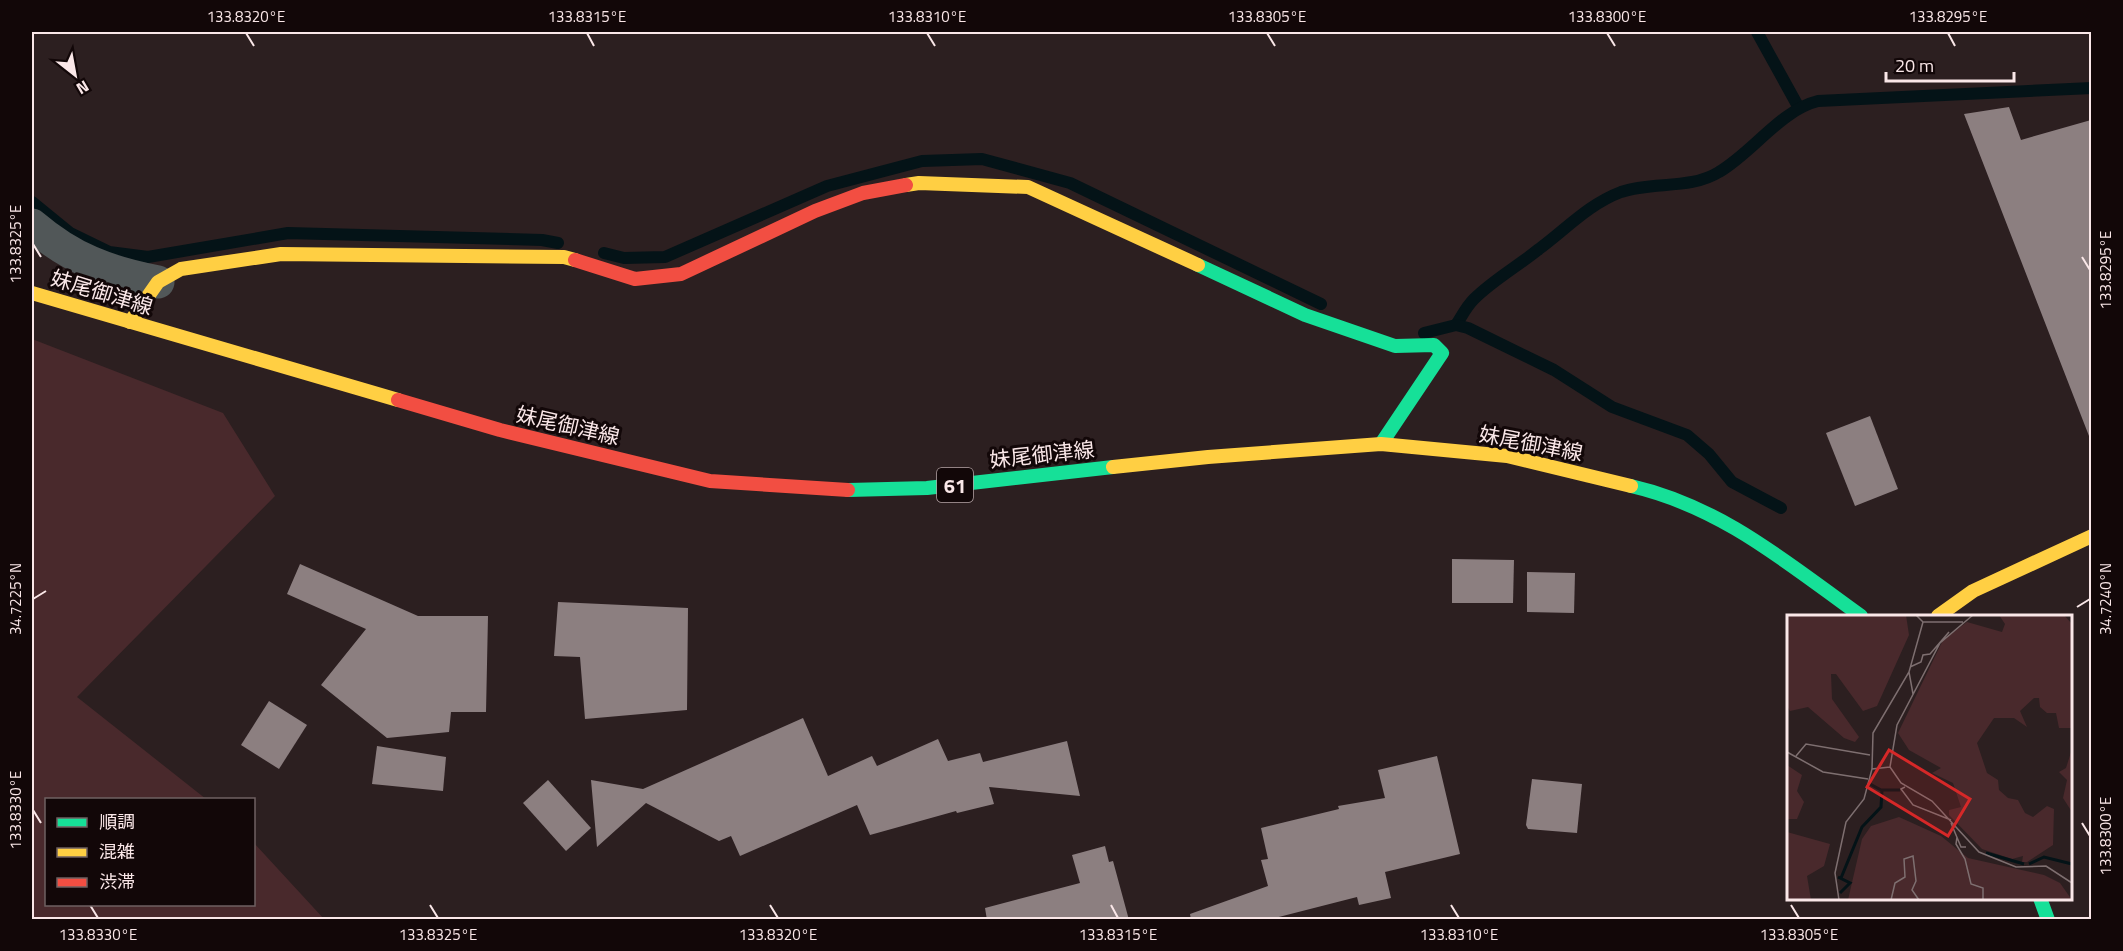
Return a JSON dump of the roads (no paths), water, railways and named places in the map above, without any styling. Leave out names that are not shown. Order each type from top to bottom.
[{"type":"main road","points":[[130,322],[158,282],[181,269],[281,254],[564,257],[635,279],[681,274],[815,211],[863,193],[919,183],[1028,187],[1305,315],[1395,346],[1434,345],[1442,353],[1381,444]]},
{"type":"main road","name":"妹尾御津線","points":[[32,292],[500,430],[710,481],[829,491],[927,488],[1208,457],[1381,444],[1507,456],[1662,493],[1744,531],[1860,615]]},
{"type":"main road","points":[[1939,615],[1973,591],[2091,536]]},
{"type":"main road","points":[[2041,900],[2048,920]]},
{"type":"street","points":[[32,225],[56,245],[88,263],[124,275],[158,282]]},
{"type":"waterway","points":[[1757,32],[1799,108]]},
{"type":"waterway","points":[[1456,325],[1481,292],[1598,203],[1633,189],[1708,178],[1744,154],[1779,122],[1818,101],[2092,88]]},
{"type":"waterway","points":[[604,253],[624,258],[665,257],[827,186],[922,161],[982,159],[1070,183],[1321,304]]},
{"type":"waterway","points":[[32,202],[70,233],[109,252],[148,257],[288,233],[542,240],[558,243]]},
{"type":"waterway","points":[[1424,333],[1456,325],[1468,328],[1554,370],[1612,407],[1687,435],[1709,454],[1732,482],[1781,508]]}]
